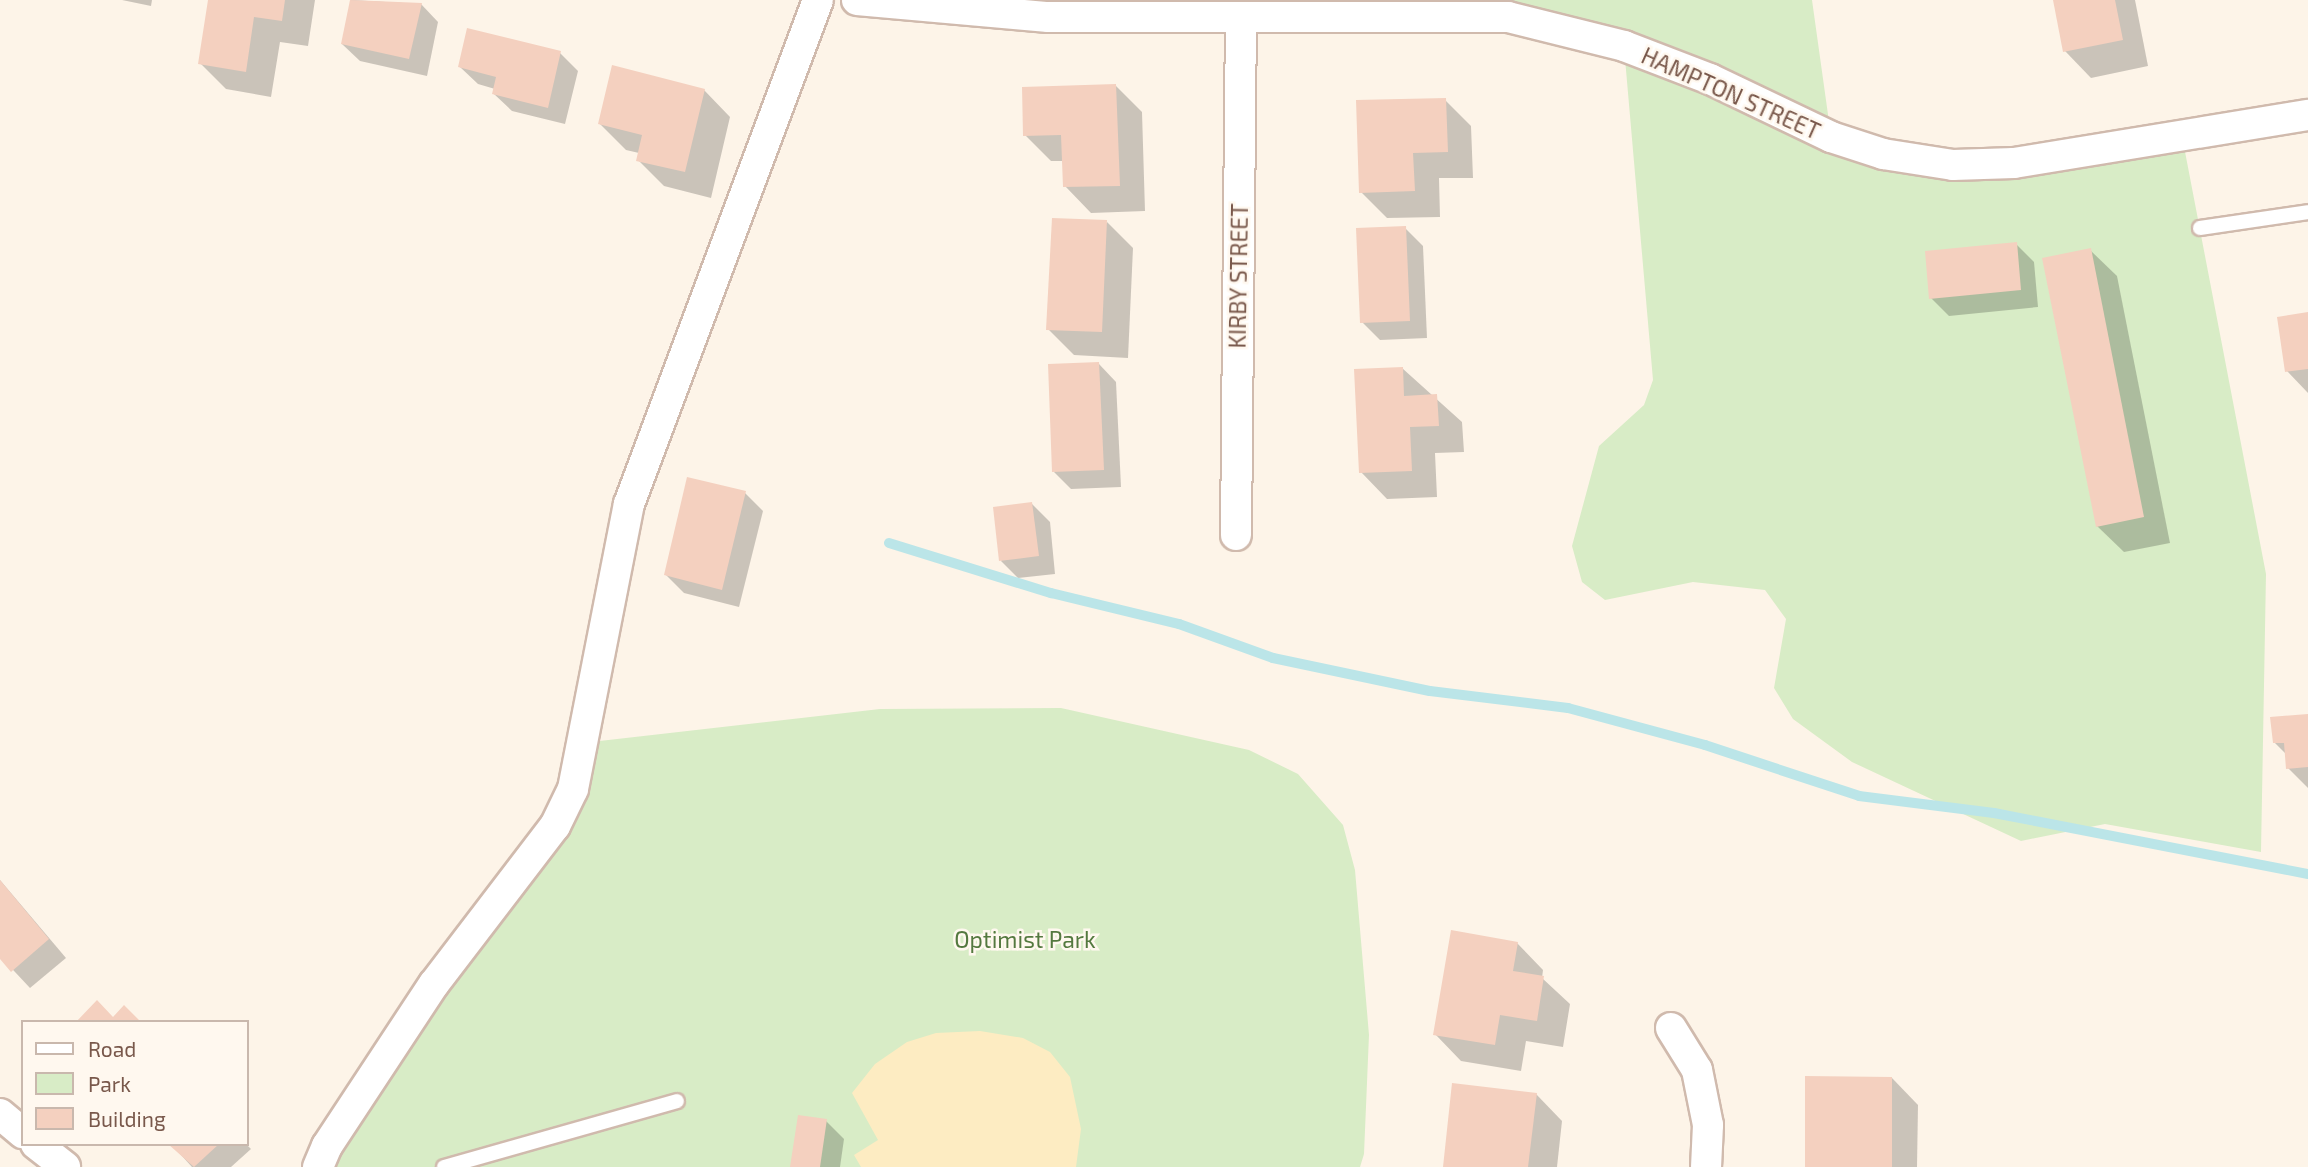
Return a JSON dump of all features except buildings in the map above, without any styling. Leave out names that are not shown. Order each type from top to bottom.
[{"type":"street","points":[[318,1167],[327,1146],[434,984],[555,826],[573,789],[629,505],[818,0]]},
{"type":"street","name":"HAMPTON STREET","points":[[857,0],[1048,17],[1241,17],[1508,8],[1625,46],[1710,79],[1831,137],[1882,154],[1953,165],[2014,163],[2308,115]]},
{"type":"street","name":"KIRBY STREET","points":[[1236,535],[1241,17]]},
{"type":"street","points":[[1671,1028],[1698,1070],[1708,1125],[1706,1167]]},
{"type":"street","points":[[0,1114],[21,1131]]},
{"type":"street","points":[[39,1146],[65,1167]]},
{"type":"lane","points":[[2200,229],[2308,212]]},
{"type":"lane","points":[[444,1167],[677,1101]]},
{"type":"green space","points":[[1508,0],[1812,0],[1831,136],[1953,165],[2182,136],[2266,574],[2261,852],[2105,824],[2021,841],[1852,762],[1793,719],[1774,688],[1786,619],[1765,590],[1693,582],[1605,600],[1582,582],[1572,546],[1599,446],[1644,405],[1653,380],[1624,47],[1508,17]]},
{"type":"green space","name":"Optimist Park","points":[[1061,708],[1249,750],[1298,774],[1343,825],[1355,870],[1369,1035],[1364,1154],[1360,1167],[318,1167],[555,826],[582,743],[880,709]]},
{"type":"sand","points":[[980,1031],[1023,1038],[1050,1052],[1070,1077],[1081,1129],[1076,1167],[861,1167],[854,1155],[878,1140],[852,1093],[875,1064],[907,1042],[936,1033]]},
{"type":"waterway","points":[[889,543],[1051,593],[1179,624],[1273,658],[1430,691],[1568,708],[1705,745],[1859,796],[1994,813],[2308,874]]}]
